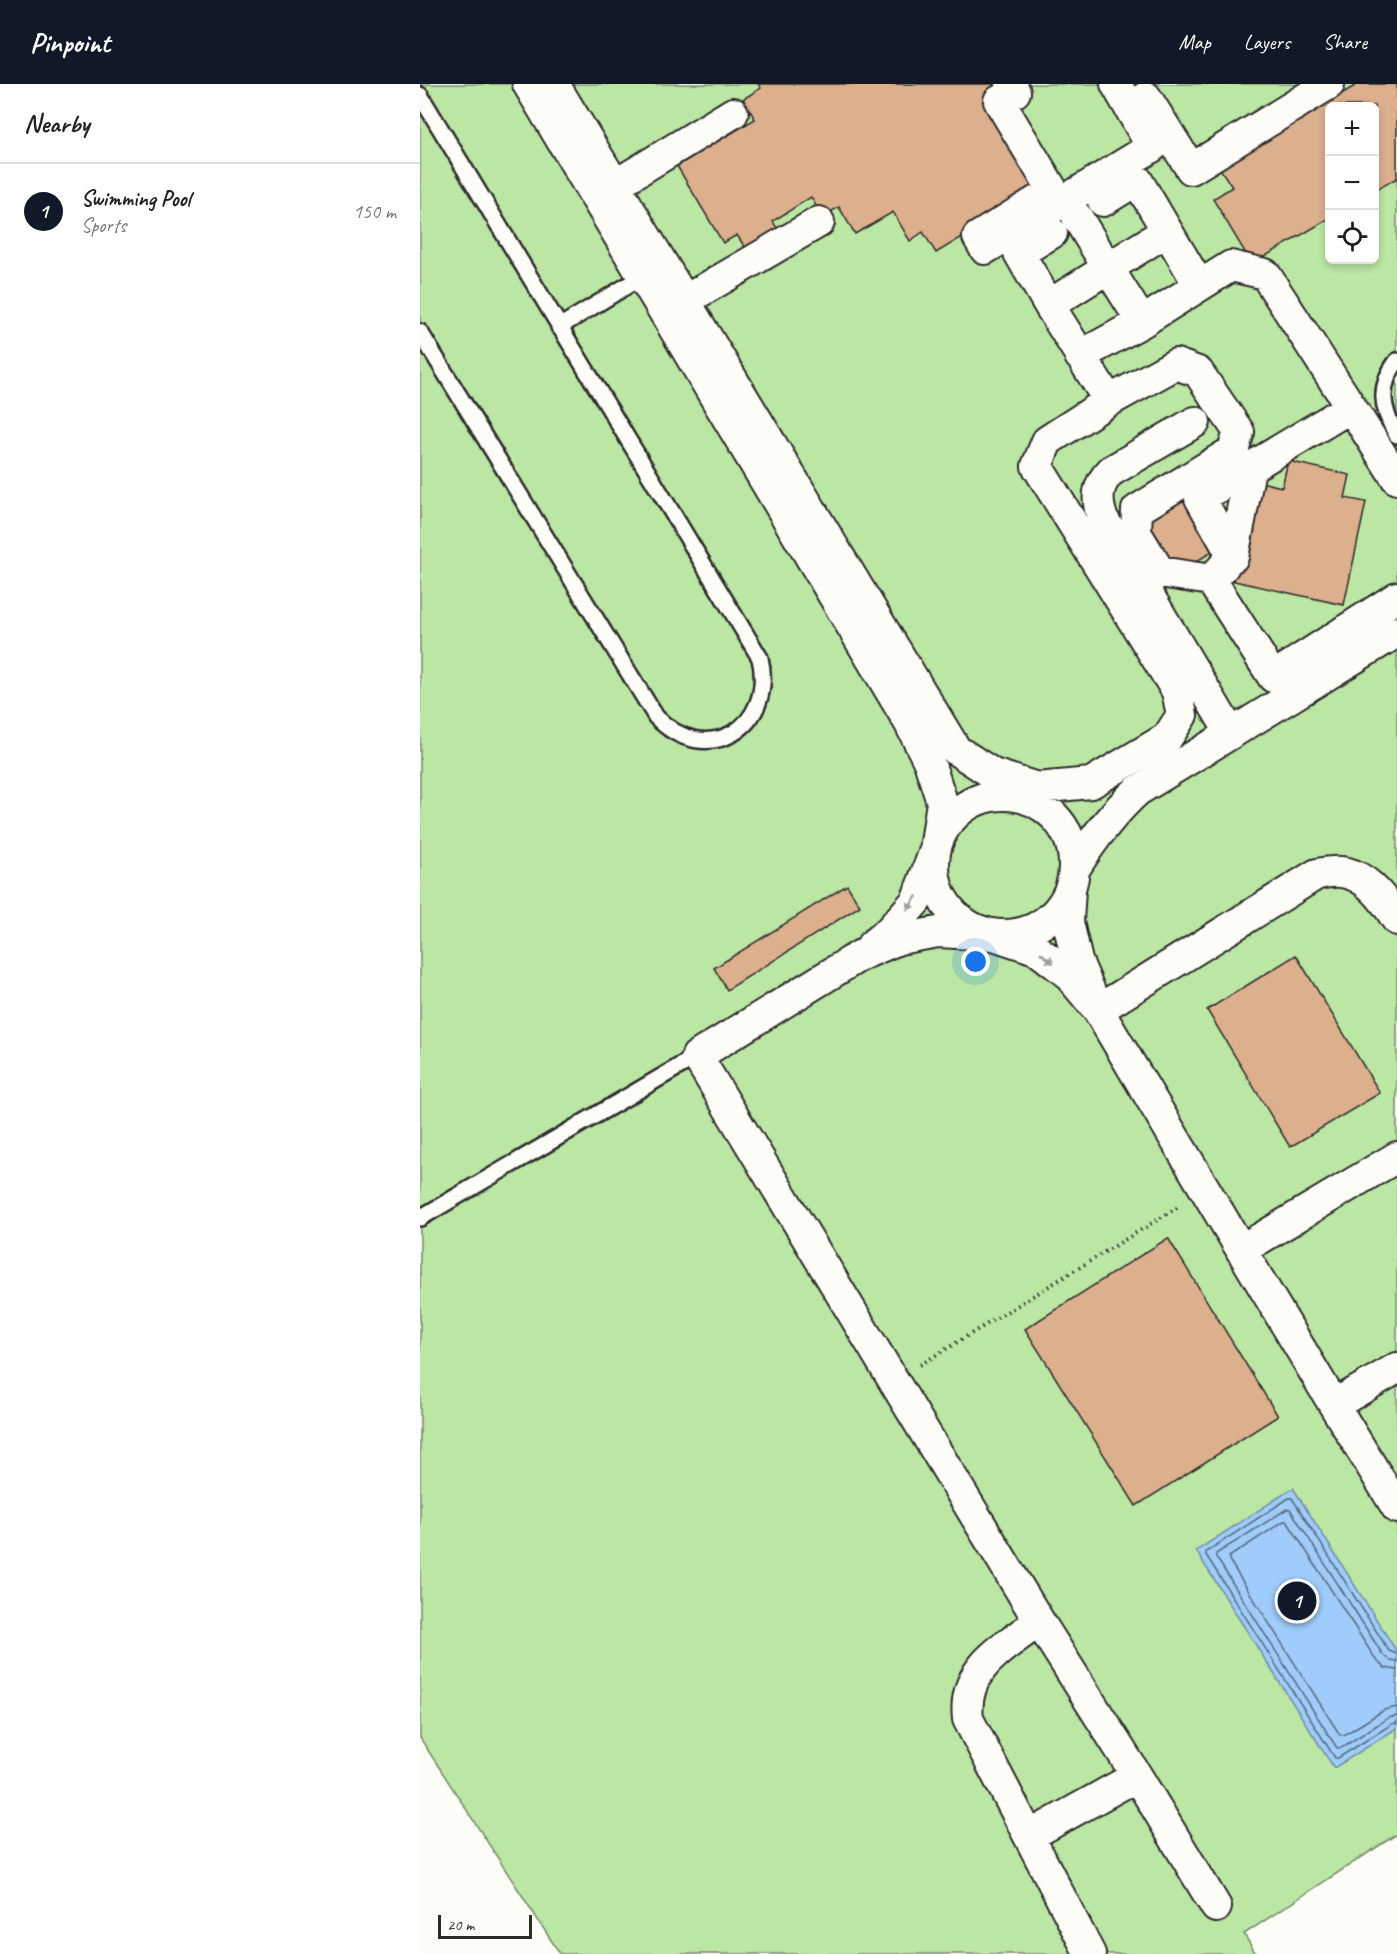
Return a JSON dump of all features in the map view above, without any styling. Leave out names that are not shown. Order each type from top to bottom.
[{"type":"street","points":[[528,84],[909,722],[929,762],[942,802],[934,873],[941,895],[954,914],[972,928],[1036,949],[1067,973],[1098,1010],[1397,1508]]},
{"type":"street","points":[[554,84],[956,750],[993,774],[1037,788],[1091,783],[1167,738],[1182,715],[1177,690],[1037,466],[1047,441],[1109,401],[1176,364],[1198,372],[1239,432],[1233,451],[1137,510],[1136,533],[1160,572],[1211,580],[1273,677],[1397,597]]},
{"type":"street","points":[[1010,84],[1015,92],[999,101],[1053,191],[978,237],[985,249],[1152,147],[1116,84]]},
{"type":"street","points":[[1138,84],[1191,169],[1329,84]]},
{"type":"street","points":[[615,185],[733,113]]},
{"type":"street","points":[[1109,401],[1019,253],[1137,180],[1199,285]]},
{"type":"street","points":[[1077,217],[1142,322]]},
{"type":"street","points":[[684,301],[819,222]]},
{"type":"street","points":[[1049,305],[1167,231]]},
{"type":"street","points":[[1080,356],[1142,322],[1231,266],[1265,274],[1397,479]]},
{"type":"street","points":[[1233,557],[1200,498],[1351,407]]},
{"type":"street","points":[[1195,422],[1112,471],[1103,479],[1098,490],[1098,504],[1102,517],[1230,732]]},
{"type":"street","points":[[1211,580],[1233,557],[1250,468]]},
{"type":"street","points":[[861,955],[889,931],[916,901],[942,832],[954,815],[970,803],[988,796],[1019,796],[1066,804],[1102,802],[1137,790],[1397,632]]},
{"type":"street","points":[[909,722],[941,757],[966,777],[1019,796],[1049,810],[1064,826],[1072,846],[1073,878],[1068,922],[1075,951],[1098,1010]]},
{"type":"street","points":[[1137,790],[1092,840],[1059,909],[1040,925],[1018,934],[938,932],[899,939],[861,955],[697,1056],[1039,1621],[1216,1907]]},
{"type":"street","points":[[1098,1010],[1317,874],[1342,872],[1365,881],[1389,906],[1397,920]]},
{"type":"street","points":[[1241,1250],[1397,1157]]},
{"type":"street","points":[[1334,1405],[1397,1368]]},
{"type":"street","points":[[1039,1621],[984,1664],[969,1687],[966,1703],[968,1719],[1090,1954]]},
{"type":"street","points":[[1029,1836],[1137,1776]]},
{"type":"lane","points":[[420,95],[760,658],[763,672],[760,702],[753,715],[742,726],[714,740],[698,740],[667,729],[656,717],[420,332]]},
{"type":"lane","points":[[559,327],[643,276]]},
{"type":"lane","points":[[1397,362],[1388,373],[1383,396],[1389,422],[1397,435]]},
{"type":"lane","points":[[420,1218],[697,1056]]},
{"type":"path","points":[[894,1381],[1206,1190]]},
{"type":"green space","points":[[420,84],[1397,84],[1397,1834],[1244,1934],[1256,1954],[560,1954],[420,1738]]},
{"type":"water","points":[[1293,1488],[1397,1652],[1397,1728],[1334,1768],[1196,1551]]},
{"type":"building","points":[[758,84],[1003,84],[1043,188],[936,253],[923,232],[910,241],[893,212],[855,234],[839,207],[822,217],[811,197],[773,221],[781,236],[750,255],[737,235],[723,243],[677,166],[755,119],[743,99],[761,88]]},
{"type":"building","points":[[1358,84],[1397,84],[1397,178],[1379,188],[1379,102],[1328,102]]},
{"type":"building","points":[[1325,104],[1325,221],[1252,264],[1213,199],[1232,187],[1219,167]]},
{"type":"building","points":[[1288,461],[1350,475],[1345,498],[1366,502],[1344,605],[1234,581],[1256,481],[1282,487]]},
{"type":"building","points":[[1181,496],[1215,550],[1177,573],[1144,519]]},
{"type":"building","points":[[847,885],[860,906],[727,990],[714,968]]},
{"type":"building","points":[[1296,955],[1380,1093],[1290,1147],[1207,1010]]},
{"type":"building","points":[[1168,1238],[1278,1416],[1136,1506],[1025,1329]]},
{"type":"place","name":"Swimming Pool","points":[[1297,1601]]}]
